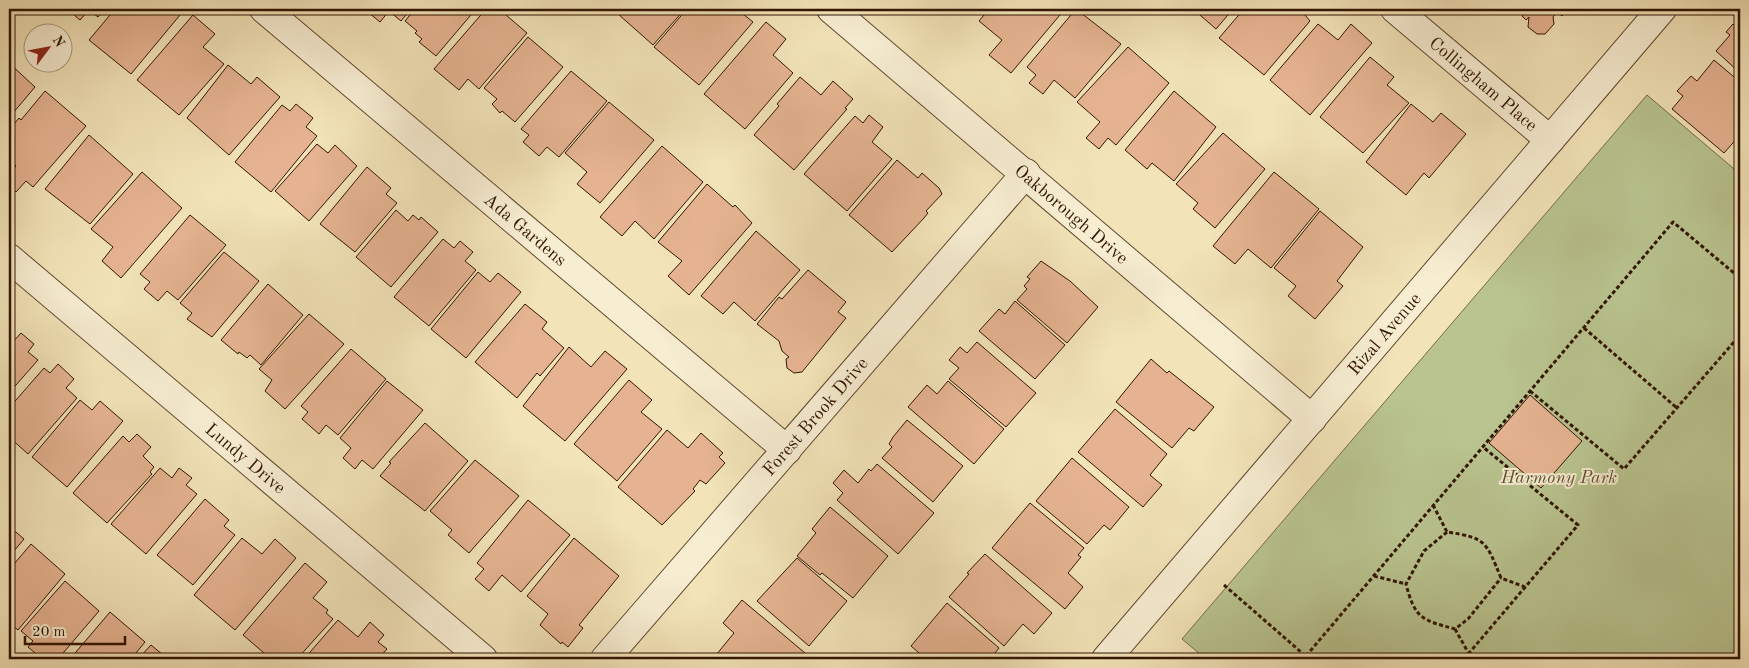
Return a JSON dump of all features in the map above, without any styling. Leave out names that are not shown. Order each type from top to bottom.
[{"type":"street","name":"Ada Gardens","points":[[264,9],[787,450]]},
{"type":"street","name":"Oakborough Drive","points":[[831,9],[1026,173],[1312,419]]},
{"type":"street","name":"Collingham Place","points":[[1395,9],[1550,140]]},
{"type":"street","name":"Rizal Avenue","points":[[1106,659],[1662,9]]},
{"type":"street","name":"Forest Brook Drive","points":[[605,659],[1026,173]]},
{"type":"street","name":"Lundy Drive","points":[[9,258],[483,659]]},
{"type":"path","points":[[1306,656],[1673,222],[1740,278]]},
{"type":"path","points":[[1584,328],[1677,408]]},
{"type":"path","points":[[1530,391],[1624,470],[1740,335]]},
{"type":"path","points":[[1464,659],[1578,525],[1483,447]]},
{"type":"path","points":[[1433,505],[1447,532]]},
{"type":"path","points":[[1469,654],[1455,629],[1425,620],[1412,606],[1406,584],[1424,551],[1447,532],[1475,536],[1489,550],[1501,578],[1525,587]]},
{"type":"path","points":[[1374,576],[1406,584]]},
{"type":"path","points":[[1455,629],[1468,619],[1501,578]]},
{"type":"path","points":[[1224,585],[1309,659]]},
{"type":"green space","name":"Harmony Park","points":[[1647,95],[1740,174],[1740,659],[1206,659],[1182,639]]},
{"type":"building","points":[[67,9],[105,9],[98,17],[89,10],[80,20]]},
{"type":"building","points":[[115,9],[185,9],[131,74],[89,40]]},
{"type":"building","points":[[370,9],[411,9],[401,21],[389,11],[380,22],[368,12]]},
{"type":"building","points":[[415,9],[476,9],[436,56],[419,42],[422,39],[415,33],[417,31],[405,21]]},
{"type":"building","points":[[486,9],[499,9],[527,33],[479,89],[468,79],[459,90],[434,69]]},
{"type":"building","points":[[623,9],[685,9],[653,45],[618,14]]},
{"type":"building","points":[[687,9],[713,9],[720,15],[726,9],[737,9],[753,22],[699,85],[654,47]]},
{"type":"building","points":[[971,9],[984,9],[978,15]]},
{"type":"building","points":[[989,9],[1065,9],[1011,73],[989,55],[1002,40],[979,21]]},
{"type":"building","points":[[1076,9],[1121,44],[1075,98],[1054,80],[1043,94],[1029,83],[1036,75],[1027,67]]},
{"type":"building","points":[[1193,9],[1233,9],[1216,29]]},
{"type":"building","points":[[1244,9],[1300,9],[1310,21],[1264,75],[1219,38]]},
{"type":"building","points":[[1519,9],[1568,9],[1562,16],[1557,12],[1553,17],[1554,24],[1545,34],[1537,34],[1528,27],[1529,17],[1526,20],[1522,16],[1524,13]]},
{"type":"building","points":[[193,15],[215,34],[203,47],[224,64],[179,115],[137,80]]},
{"type":"building","points":[[766,22],[786,39],[773,55],[793,73],[745,129],[704,94]]},
{"type":"building","points":[[1318,24],[1338,40],[1351,24],[1372,43],[1310,115],[1270,80]]},
{"type":"building","points":[[1733,24],[1740,30],[1740,73],[1716,51],[1730,35],[1726,32]]},
{"type":"building","points":[[528,37],[563,67],[515,122],[502,111],[500,113],[492,104],[497,99],[484,88]]},
{"type":"building","points":[[1128,47],[1169,83],[1116,145],[1108,138],[1099,149],[1086,138],[1100,122],[1077,102]]},
{"type":"building","points":[[1370,57],[1394,77],[1387,85],[1409,103],[1363,153],[1320,117]]},
{"type":"building","points":[[1714,60],[1740,82],[1740,135],[1724,153],[1672,109],[1683,96],[1677,91],[1691,76],[1697,81]]},
{"type":"building","points":[[9,63],[35,87],[13,113],[15,116],[9,124]]},
{"type":"building","points":[[228,65],[251,84],[257,77],[280,97],[229,155],[187,118]]},
{"type":"building","points":[[571,71],[607,101],[559,157],[547,147],[539,156],[523,142],[529,135],[521,129]]},
{"type":"building","points":[[800,77],[821,95],[833,81],[853,99],[845,108],[847,109],[794,170],[754,135],[779,106],[777,104]]},
{"type":"building","points":[[45,91],[86,126],[33,187],[26,181],[16,192],[9,185],[9,174],[16,166],[9,160],[9,130],[19,118],[21,120]]},
{"type":"building","points":[[1174,91],[1216,127],[1174,181],[1152,163],[1147,169],[1125,150]]},
{"type":"building","points":[[609,102],[654,140],[600,203],[577,184],[587,172],[565,153]]},
{"type":"building","points":[[296,104],[313,118],[306,127],[317,136],[271,192],[235,162],[282,105],[290,111]]},
{"type":"building","points":[[1411,104],[1433,122],[1441,113],[1466,134],[1429,178],[1424,173],[1406,195],[1366,162]]},
{"type":"building","points":[[869,115],[883,127],[872,142],[892,159],[847,211],[804,174],[855,116],[863,123]]},
{"type":"building","points":[[1223,133],[1265,169],[1215,228],[1193,209],[1198,203],[1176,184]]},
{"type":"building","points":[[89,135],[133,174],[90,224],[45,189]]},
{"type":"building","points":[[317,144],[328,153],[335,145],[357,166],[309,221],[275,191]]},
{"type":"building","points":[[662,146],[703,182],[654,239],[635,221],[622,236],[600,217]]},
{"type":"building","points":[[897,160],[918,178],[922,173],[939,188],[942,194],[926,211],[928,213],[924,218],[892,252],[849,215]]},
{"type":"building","points":[[367,167],[391,188],[386,194],[397,203],[355,252],[320,224]]},
{"type":"building","points":[[142,172],[182,208],[121,278],[102,261],[113,247],[91,229]]},
{"type":"building","points":[[1274,172],[1319,209],[1271,268],[1248,249],[1235,264],[1213,246]]},
{"type":"building","points":[[707,184],[733,207],[735,205],[752,223],[689,295],[668,276],[682,261],[658,242]]},
{"type":"building","points":[[396,210],[408,221],[413,215],[419,220],[421,217],[438,232],[391,287],[356,257]]},
{"type":"building","points":[[1320,211],[1363,247],[1337,281],[1343,286],[1315,319],[1288,296],[1296,286],[1274,268]]},
{"type":"building","points":[[190,215],[226,245],[178,300],[167,291],[158,301],[144,289],[150,282],[140,274]]},
{"type":"building","points":[[756,231],[800,270],[755,321],[734,302],[723,314],[701,296]]},
{"type":"building","points":[[443,239],[454,248],[460,241],[473,252],[465,261],[476,270],[429,326],[394,297]]},
{"type":"building","points":[[224,252],[259,281],[212,337],[187,319],[192,313],[180,303]]},
{"type":"building","points":[[1041,261],[1070,281],[1098,307],[1067,343],[1017,300],[1027,289],[1024,286],[1030,279],[1027,277]]},
{"type":"building","points":[[808,270],[846,302],[838,312],[846,318],[802,372],[794,373],[787,368],[786,359],[789,357],[782,351],[779,341],[757,324],[779,297],[782,299]]},
{"type":"building","points":[[478,272],[490,282],[498,273],[521,292],[466,358],[431,329]]},
{"type":"building","points":[[268,284],[303,315],[261,365],[250,355],[247,358],[239,352],[238,354],[221,340]]},
{"type":"building","points":[[1015,301],[1065,345],[1035,379],[979,331],[999,309],[1005,314]]},
{"type":"building","points":[[525,304],[547,322],[542,329],[564,348],[540,376],[537,373],[517,398],[475,362]]},
{"type":"building","points":[[309,314],[344,344],[285,409],[265,391],[272,380],[259,369]]},
{"type":"building","points":[[21,333],[34,344],[28,352],[38,360],[9,393],[9,341],[11,344]]},
{"type":"building","points":[[977,342],[1036,393],[1006,427],[949,379],[959,368],[949,360],[960,347],[967,353]]},
{"type":"building","points":[[569,347],[591,367],[605,351],[627,369],[565,441],[523,406]]},
{"type":"building","points":[[351,349],[386,379],[338,435],[326,425],[319,434],[302,419],[308,412],[301,406]]},
{"type":"building","points":[[1151,359],[1214,407],[1194,431],[1189,428],[1172,448],[1116,402]]},
{"type":"building","points":[[58,364],[74,379],[66,388],[77,398],[28,454],[9,437],[9,408],[44,368],[50,373]]},
{"type":"building","points":[[629,380],[652,400],[641,412],[662,429],[617,481],[574,444]]},
{"type":"building","points":[[387,381],[423,410],[373,469],[362,460],[355,469],[343,458],[351,448],[340,438]]},
{"type":"building","points":[[948,381],[1004,429],[974,464],[908,407],[927,385],[937,394]]},
{"type":"building","points":[[1530,395],[1582,441],[1541,488],[1489,443]]},
{"type":"building","points":[[80,400],[92,410],[100,401],[123,421],[67,487],[32,457]]},
{"type":"building","points":[[1115,409],[1167,454],[1150,475],[1162,485],[1143,507],[1078,452]]},
{"type":"building","points":[[907,420],[963,466],[933,502],[882,458],[892,447],[889,444],[893,437]]},
{"type":"building","points":[[425,423],[468,461],[425,511],[380,476],[391,463],[389,462]]},
{"type":"building","points":[[667,430],[688,448],[701,433],[723,453],[719,457],[725,463],[706,484],[700,480],[693,489],[695,491],[662,525],[618,487]]},
{"type":"building","points":[[137,434],[151,447],[143,456],[154,467],[150,472],[152,474],[107,523],[73,493],[123,436],[129,442]]},
{"type":"building","points":[[1072,458],[1129,507],[1110,530],[1104,525],[1087,544],[1036,501]]},
{"type":"building","points":[[475,460],[519,496],[469,553],[448,535],[452,530],[430,511]]},
{"type":"building","points":[[877,464],[934,513],[898,554],[837,500],[843,493],[833,483],[844,470],[858,483],[869,469],[871,471]]},
{"type":"building","points":[[160,468],[172,478],[179,468],[192,478],[186,485],[197,494],[146,554],[111,524]]},
{"type":"building","points":[[205,499],[229,520],[224,526],[235,535],[193,585],[157,555]]},
{"type":"building","points":[[528,500],[570,535],[521,592],[502,575],[489,591],[475,579],[484,569],[477,563]]},
{"type":"building","points":[[1030,503],[1084,548],[1078,555],[1081,557],[1068,573],[1083,587],[1065,609],[992,548]]},
{"type":"building","points":[[830,507],[888,556],[853,598],[797,556],[816,533],[812,529]]},
{"type":"building","points":[[9,526],[24,539],[9,557]]},
{"type":"building","points":[[242,538],[262,554],[275,539],[296,558],[235,630],[194,595]]},
{"type":"building","points":[[574,538],[619,576],[579,625],[583,628],[568,647],[562,642],[561,644],[540,625],[548,614],[527,596]]},
{"type":"building","points":[[31,544],[65,574],[18,630],[9,623],[9,570]]},
{"type":"building","points":[[985,554],[1052,613],[1034,634],[1023,624],[1004,646],[949,597],[969,574],[967,573]]},
{"type":"building","points":[[797,558],[847,601],[809,646],[757,601]]},
{"type":"building","points":[[305,563],[327,582],[313,598],[328,610],[326,613],[333,619],[297,659],[271,659],[243,635]]},
{"type":"building","points":[[65,581],[99,611],[58,659],[42,659],[28,647],[33,641],[21,631]]},
{"type":"building","points":[[742,600],[805,653],[800,659],[721,659],[716,655],[734,633],[723,623]]},
{"type":"building","points":[[947,603],[999,648],[990,659],[926,659],[911,646]]},
{"type":"building","points":[[110,612],[145,642],[131,659],[70,659]]},
{"type":"building","points":[[338,620],[358,637],[370,622],[384,635],[378,642],[387,649],[378,659],[304,659]]},
{"type":"building","points":[[151,645],[168,659],[138,659]]},
{"type":"building","points":[[903,653],[911,659],[898,659]]}]
